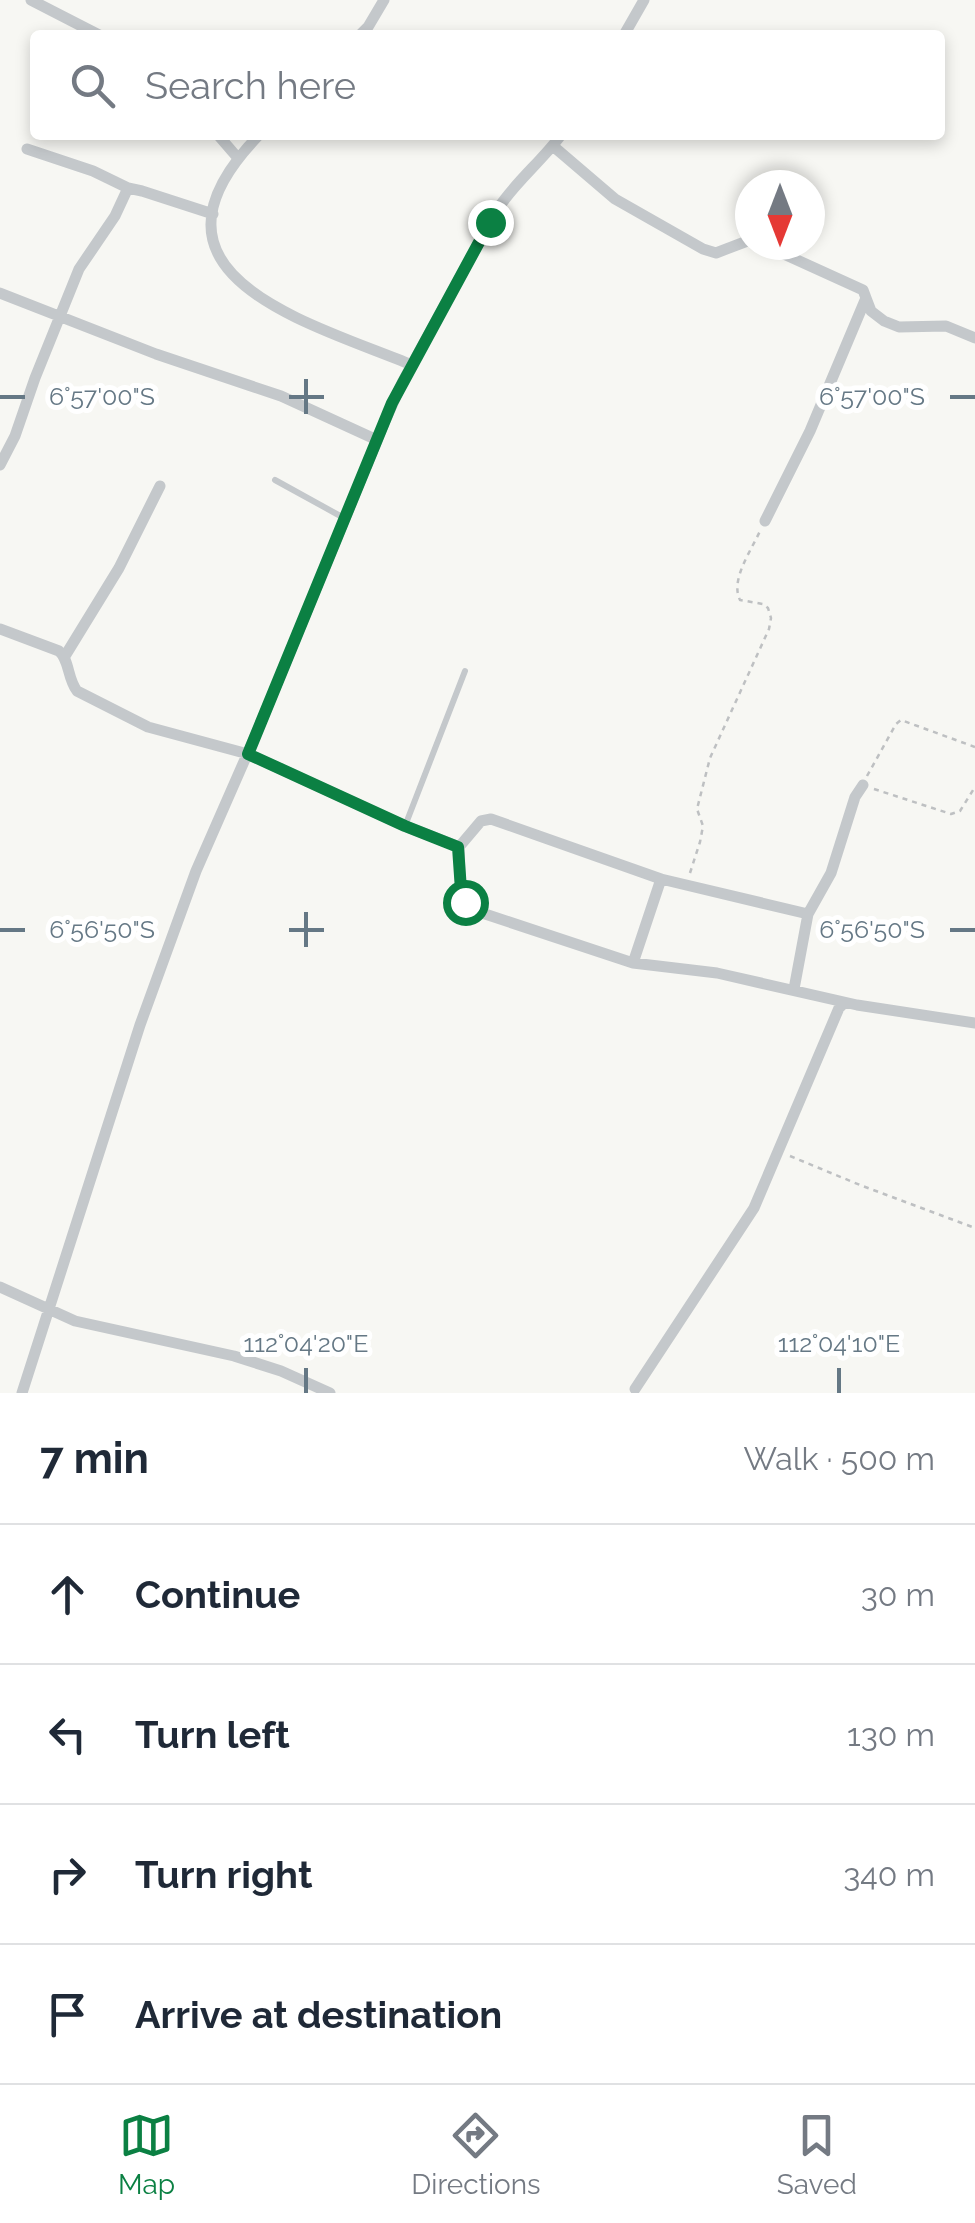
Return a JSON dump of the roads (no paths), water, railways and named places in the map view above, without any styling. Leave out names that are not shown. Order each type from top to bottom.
[{"type":"street","points":[[31,0],[89,30]]},
{"type":"street","points":[[365,30],[384,0]]},
{"type":"street","points":[[627,30],[644,0]]},
{"type":"street","points":[[223,140],[238,157]]},
{"type":"street","points":[[254,140],[238,157],[212,214],[213,247],[222,264],[268,304],[412,365]]},
{"type":"street","points":[[22,1393],[147,1003],[204,851],[377,440],[412,365],[504,199],[557,140],[615,199],[703,250],[716,253],[735,246]]},
{"type":"street","points":[[27,149],[93,171],[128,188],[212,214]]},
{"type":"street","points":[[0,466],[79,269],[128,188]]},
{"type":"street","points":[[797,260],[862,290],[870,310],[884,321],[899,327],[946,326],[975,338]]},
{"type":"street","points":[[0,293],[156,354],[280,396],[377,440]]},
{"type":"street","points":[[764,521],[810,431],[866,298]]},
{"type":"street","points":[[64,656],[119,568],[160,486]]},
{"type":"street","points":[[0,629],[59,651],[77,691],[148,727],[248,754],[458,847]]},
{"type":"street","points":[[794,989],[808,914],[831,873],[862,785]]},
{"type":"street","points":[[808,914],[661,879],[491,819],[481,821],[458,847],[461,890],[473,910],[633,963],[717,972],[844,1002],[975,1024]]},
{"type":"street","points":[[633,963],[661,879]]},
{"type":"street","points":[[636,1389],[754,1208],[844,1002]]},
{"type":"street","points":[[0,1287],[76,1321],[234,1356],[330,1393]]},
{"type":"lane","points":[[275,480],[346,518]]},
{"type":"lane","points":[[405,826],[465,671]]}]
